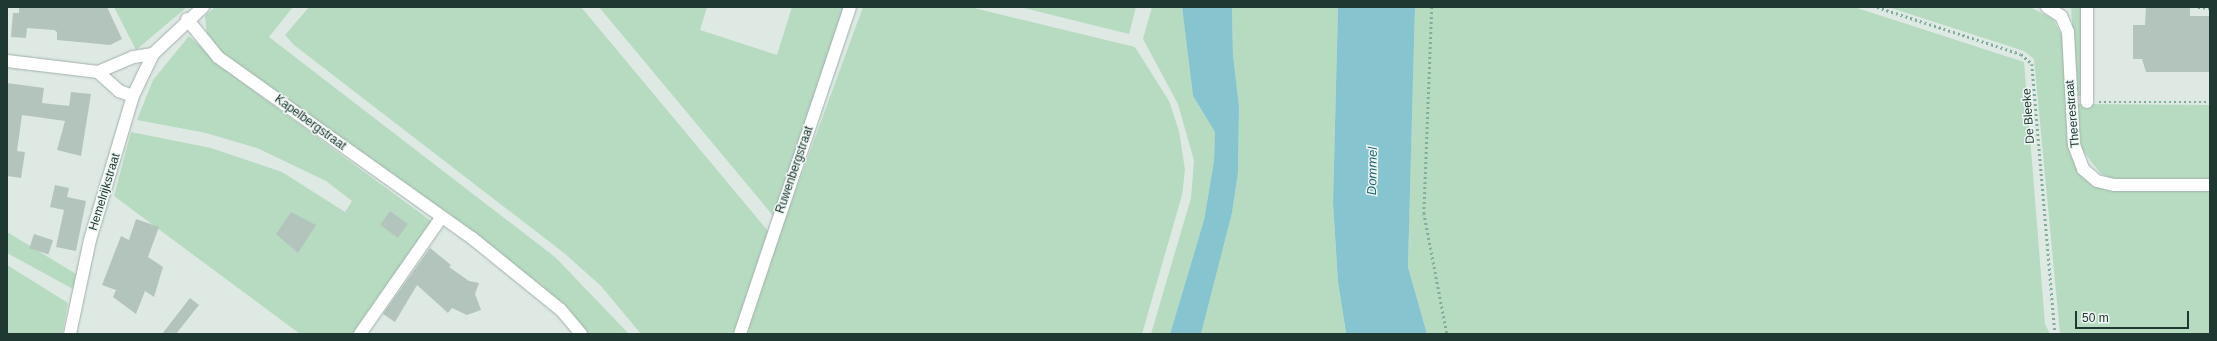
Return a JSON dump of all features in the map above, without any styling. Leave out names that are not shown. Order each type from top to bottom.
[{"type":"street","points":[[7,61],[98,72],[134,57],[153,54],[187,20],[203,7]]},
{"type":"street","name":"Ruwenbergstraat","points":[[740,334],[850,7]]},
{"type":"street","name":"Theerestraat","points":[[2047,7],[2061,16],[2068,32],[2074,145],[2083,169],[2097,181],[2115,185],[2210,185]]},
{"type":"street","name":"Theerestraat","points":[[2087,7],[2087,102]]},
{"type":"street","name":"Kapelbergstraat","points":[[187,20],[218,57],[472,238],[561,310],[581,334]]},
{"type":"street","name":"Hemelrijkstraat","points":[[70,334],[90,240],[133,96],[153,54]]},
{"type":"street","points":[[98,72],[119,91],[133,96]]},
{"type":"street","points":[[360,334],[442,218]]},
{"type":"path","points":[[1432,7],[1424,213],[1447,334]]},
{"type":"path","name":"De Bleeke","points":[[1877,7],[2021,54],[2032,64],[2055,334]]},
{"type":"path","points":[[2198,7],[2210,8]]},
{"type":"path","points":[[2087,102],[2210,102]]},
{"type":"green space","points":[[114,7],[187,7],[136,50]]},
{"type":"green space","points":[[215,7],[293,7],[269,37],[555,257],[629,334],[589,334],[569,311],[465,231],[219,50],[207,34],[205,16]]},
{"type":"green space","points":[[309,7],[581,7],[768,231],[735,334],[641,334],[601,286],[564,253],[294,45],[285,35]]},
{"type":"green space","points":[[599,7],[707,7],[700,30],[777,55],[792,7],[845,7],[775,218]]},
{"type":"green space","points":[[863,7],[970,7],[1135,47],[1169,101],[1179,131],[1185,170],[1182,195],[1142,334],[743,334]]},
{"type":"green space","points":[[1020,7],[1136,7],[1129,34]]},
{"type":"green space","points":[[1152,7],[1182,7],[1193,96],[1215,132],[1214,161],[1204,220],[1170,334],[1151,334],[1191,198],[1194,161],[1178,104],[1143,39]]},
{"type":"green space","points":[[1232,7],[1338,7],[1333,203],[1338,282],[1346,334],[1201,334],[1232,213],[1238,173],[1239,106],[1233,55]]},
{"type":"green space","points":[[1415,7],[1854,7],[2024,62],[2045,324],[2050,334],[1427,334],[1408,267]]},
{"type":"green space","points":[[1888,7],[2030,7],[2053,19],[2062,36],[2070,153],[2083,178],[2109,190],[2210,190],[2210,334],[2060,334],[2034,59],[2024,51]]},
{"type":"green space","points":[[2071,7],[2083,7],[2082,96],[2077,96]]},
{"type":"green space","points":[[189,36],[230,73],[435,224],[356,334],[300,334],[114,196],[131,132],[211,148],[282,172],[345,212],[352,201],[326,181],[257,148],[206,133],[137,120],[153,80]]},
{"type":"green space","points":[[2078,104],[2210,105],[2210,179],[2112,179],[2100,173],[2081,148]]},
{"type":"green space","points":[[7,232],[76,274],[73,289],[7,253]]},
{"type":"green space","points":[[7,265],[68,303],[62,334],[7,334]]},
{"type":"water","points":[[1182,7],[1232,7],[1233,55],[1239,106],[1238,173],[1232,213],[1201,334],[1170,334],[1204,220],[1214,161],[1215,132],[1193,96]]},
{"type":"water","name":"Dommel","points":[[1338,7],[1415,7],[1408,267],[1427,334],[1346,333],[1338,282],[1333,203]]},
{"type":"building","points":[[19,7],[107,7],[122,39],[110,45],[57,40],[57,32],[54,30],[27,28],[26,38],[11,37],[13,13],[19,13]]},
{"type":"building","points":[[2146,7],[2190,7],[2190,16],[2210,16],[2210,72],[2146,72],[2142,59],[2133,59],[2133,25],[2145,25]]},
{"type":"building","points":[[7,83],[44,88],[42,103],[69,106],[71,92],[91,94],[81,156],[57,150],[65,121],[22,115],[17,151],[25,152],[21,178],[7,176]]},
{"type":"building","points":[[55,185],[69,188],[67,197],[86,201],[76,251],[56,247],[64,210],[50,207]]},
{"type":"building","points":[[390,211],[408,224],[398,238],[380,225]]},
{"type":"building","points":[[291,212],[316,225],[298,253],[276,234]]},
{"type":"building","points":[[136,219],[159,227],[148,257],[163,267],[154,297],[145,291],[136,314],[113,297],[116,290],[102,285],[121,236],[129,240]]},
{"type":"building","points":[[34,234],[53,240],[48,254],[29,248]]},
{"type":"building","points":[[430,248],[451,265],[449,267],[469,281],[479,283],[475,294],[481,310],[467,315],[452,308],[448,313],[417,285],[395,322],[383,314]]},
{"type":"building","points":[[190,298],[199,305],[176,334],[162,334]]}]
